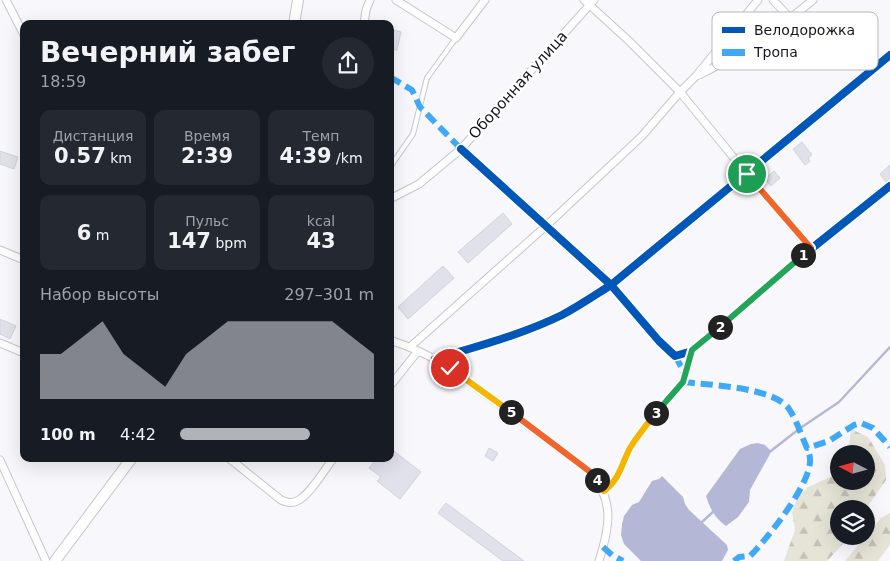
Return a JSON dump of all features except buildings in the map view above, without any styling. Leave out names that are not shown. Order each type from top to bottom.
[{"type":"street","points":[[6,0],[20,27]]},
{"type":"street","points":[[295,20],[298,0]]},
{"type":"street","points":[[365,20],[370,0]]},
{"type":"street","points":[[396,0],[456,38],[485,0]]},
{"type":"street","points":[[748,12],[758,0]]},
{"type":"street","points":[[773,0],[784,12]]},
{"type":"street","points":[[799,12],[813,0]]},
{"type":"street","points":[[589,2],[680,92],[811,248]]},
{"type":"street","name":"Оборонная улица","points":[[394,197],[419,184],[461,150],[589,2]]},
{"type":"street","points":[[878,65],[890,55]]},
{"type":"street","points":[[410,347],[546,226],[642,136],[712,56]]},
{"type":"street","points":[[696,76],[712,68]]},
{"type":"street","points":[[435,359],[496,341],[540,324],[561,315],[611,285],[872,70]]},
{"type":"street","points":[[461,150],[611,285],[674,356],[692,350],[811,248],[890,186]]},
{"type":"street","points":[[0,250],[20,258]]},
{"type":"street","points":[[394,341],[435,359],[490,396],[582,465],[595,478],[604,491],[608,516],[599,561]]},
{"type":"street","points":[[0,343],[20,350]]},
{"type":"street","points":[[394,381],[418,351]]},
{"type":"street","points":[[0,460],[46,561]]},
{"type":"street","points":[[55,561],[129,462]]},
{"type":"street","points":[[234,462],[281,500],[288,503],[296,501],[306,493],[331,462]]},
{"type":"lane","points":[[394,161],[413,134],[426,78],[456,38]]},
{"type":"lane","points":[[604,491],[617,479],[638,434],[683,382],[692,350]]},
{"type":"green space","points":[[851,429],[868,437],[873,445],[849,445]]},
{"type":"green space","points":[[875,449],[885,465],[886,480],[872,500],[830,500],[830,545],[842,545],[827,561],[784,561],[795,530],[792,512],[797,499],[808,487],[830,477],[830,490],[875,490]]},
{"type":"green space","points":[[890,513],[890,545],[878,561],[845,561],[858,545],[875,545],[875,525],[881,518]]},
{"type":"water","points":[[758,443],[765,445],[770,450],[770,454],[750,490],[749,502],[738,517],[726,526],[713,513],[706,496],[740,449]]},
{"type":"water","points":[[662,476],[683,497],[689,510],[727,545],[728,550],[722,561],[641,561],[624,544],[621,535],[624,516],[632,505],[639,502],[652,481]]},
{"type":"waterway","points":[[767,454],[799,429],[839,402],[890,347]]},
{"type":"waterway","points":[[702,522],[714,511]]},
{"type":"marked path","points":[[394,79],[412,90],[420,107],[461,149]]},
{"type":"marked path","points":[[675,356],[682,368],[684,379]]},
{"type":"marked path","points":[[683,382],[740,388],[770,396],[789,409],[807,448],[829,441],[854,425],[861,423],[873,428],[890,447]]},
{"type":"marked path","points":[[734,561],[739,557],[750,556],[787,510],[804,482],[809,469],[810,458],[807,448]]},
{"type":"marked path","points":[[603,547],[623,561]]},
{"type":"cycle path","points":[[878,65],[890,55]]},
{"type":"cycle path","points":[[435,359],[499,340],[547,322],[568,312],[611,285],[872,70]]},
{"type":"cycle path","points":[[461,149],[611,285],[659,341],[675,356],[692,351],[811,249],[890,186]]},
{"type":"route","points":[[450,368],[589,471],[604,491],[617,479],[638,434],[683,382],[692,350],[811,248],[747,174]]}]
